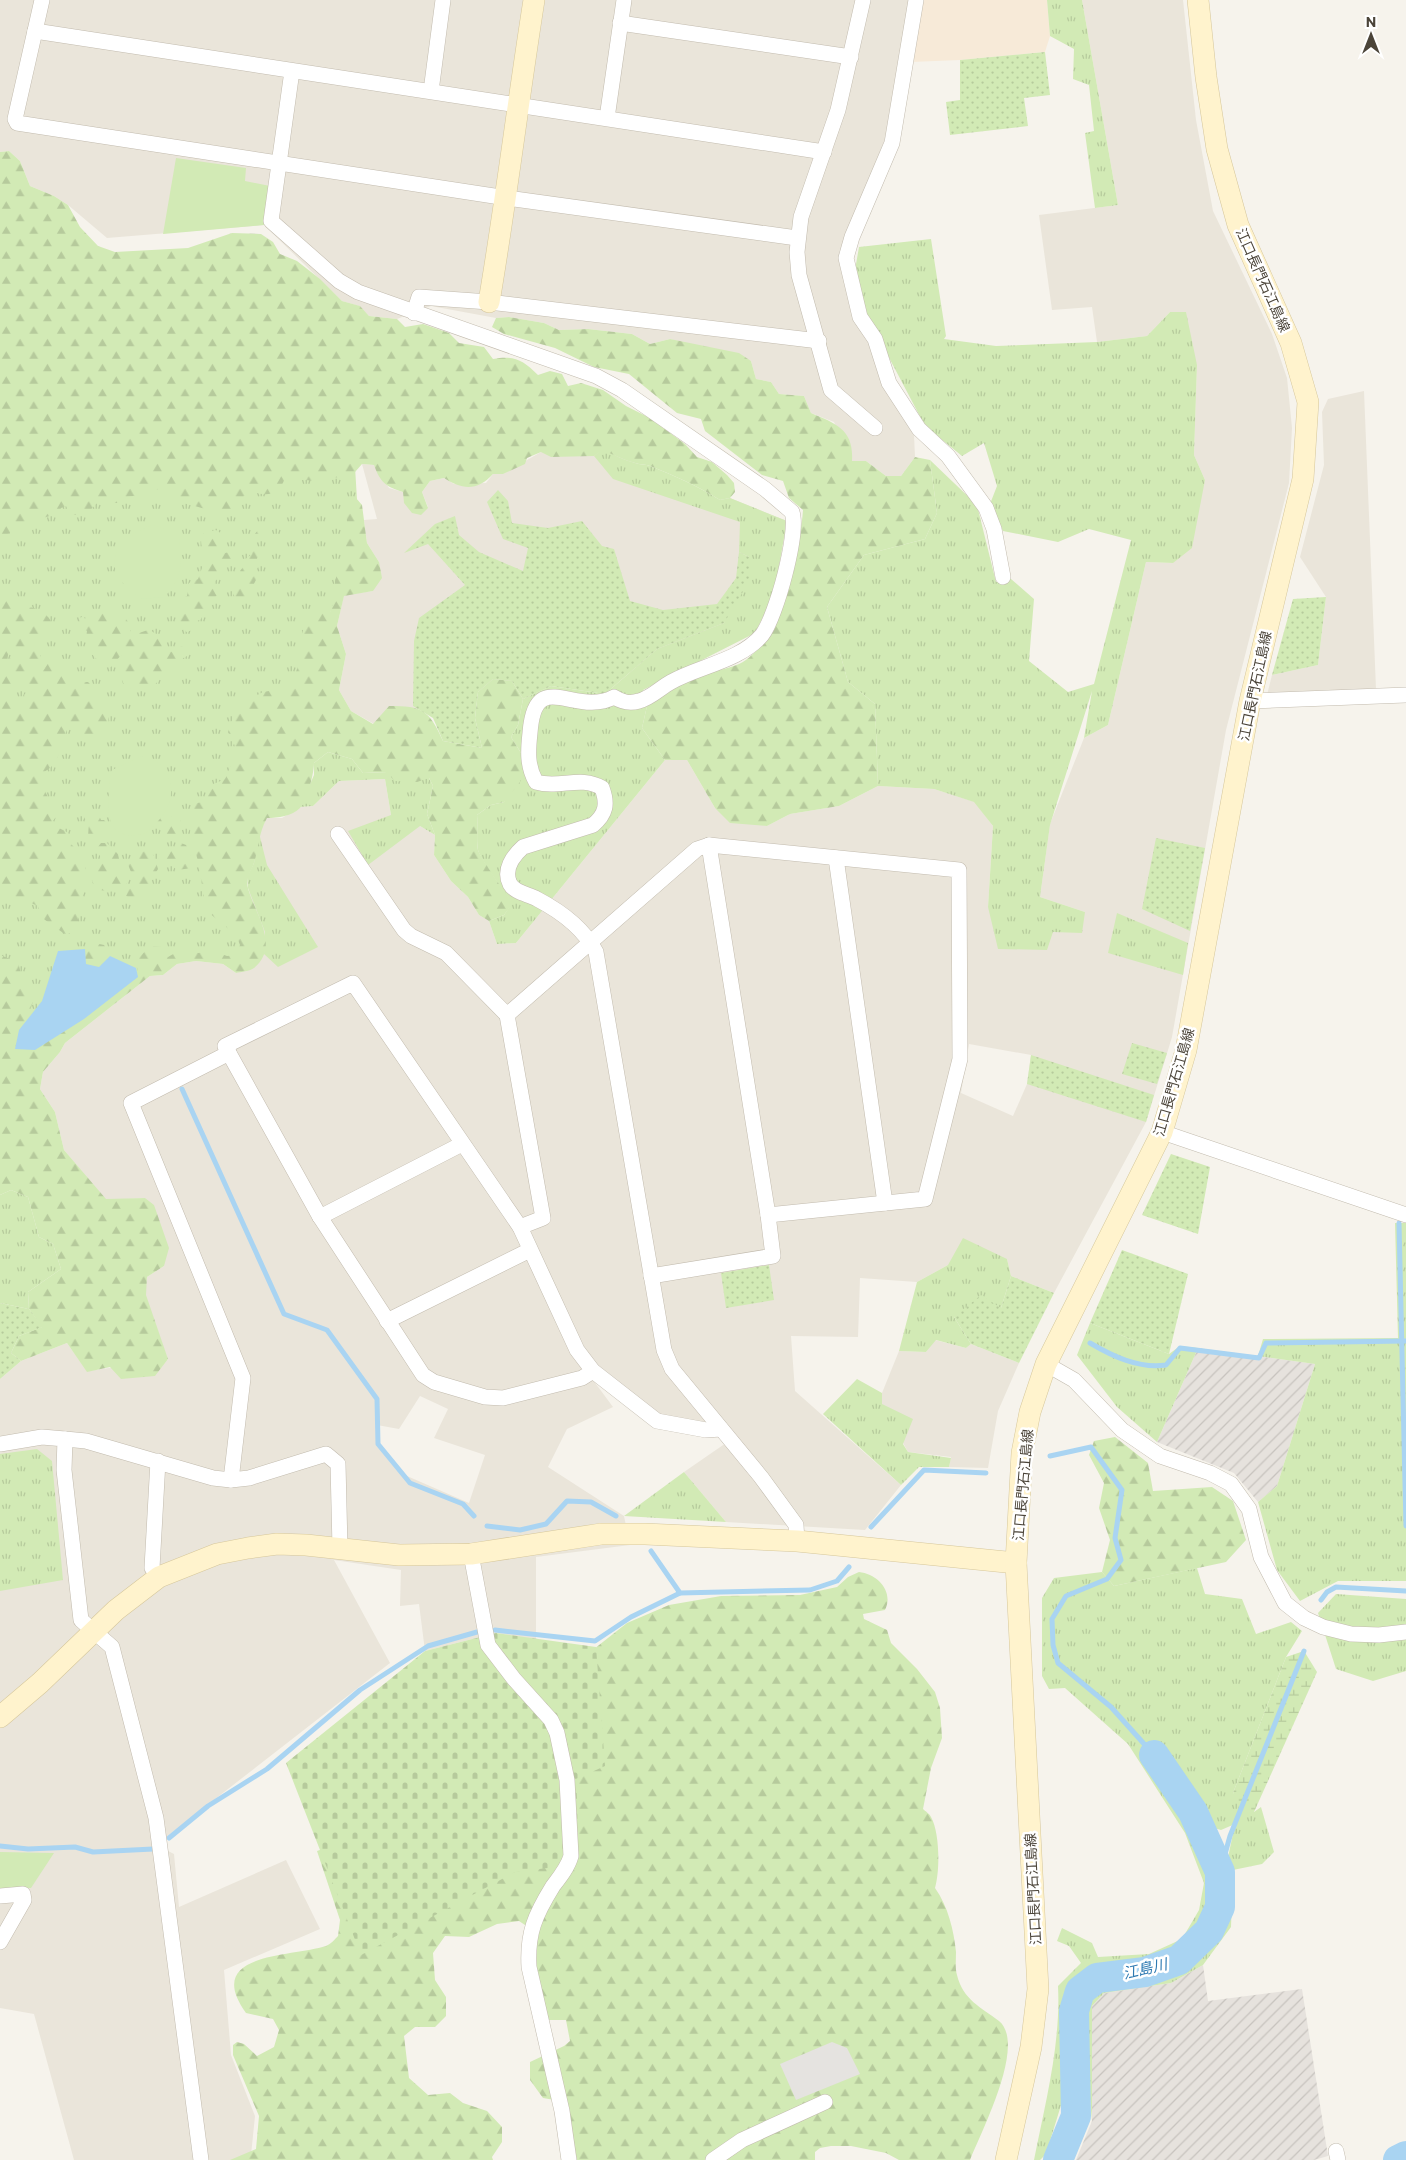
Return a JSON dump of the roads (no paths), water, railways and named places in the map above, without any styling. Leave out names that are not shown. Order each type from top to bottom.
[{"type":"main road","points":[[489,302],[534,0]]},
{"type":"main road","name":"江口長門石江島線","points":[[1006,2160],[1031,2047],[1038,1989],[1016,1563],[1022,1453],[1030,1412],[1046,1364],[1162,1132],[1186,1050],[1250,701],[1303,479],[1308,402],[1291,343],[1238,225],[1216,148],[1198,0]]},
{"type":"main road","points":[[0,1717],[40,1683],[116,1610],[159,1577],[217,1554],[248,1548],[297,1544],[399,1555],[471,1554],[601,1534],[797,1541],[1016,1563]]},
{"type":"street","points":[[42,0],[15,119],[17,123],[506,198],[797,238]]},
{"type":"street","points":[[431,91],[441,0]]},
{"type":"street","points":[[607,118],[624,0]]},
{"type":"street","points":[[863,0],[838,110],[801,217],[797,238],[799,275],[832,390],[875,428]]},
{"type":"street","points":[[916,0],[892,143],[852,238],[846,258],[860,317],[875,339],[889,383],[919,429],[948,456],[986,508],[994,529],[1003,577]]},
{"type":"street","points":[[620,23],[851,57]]},
{"type":"street","points":[[35,32],[824,152]]},
{"type":"street","points":[[292,71],[272,221],[339,282],[358,292],[414,313],[596,376],[622,390],[765,489],[788,507],[795,520],[777,604],[762,635],[751,644],[732,655],[671,682],[640,701],[625,703],[614,697],[604,702],[589,704],[563,697],[551,697],[536,704],[531,714],[528,756],[531,773],[536,782],[545,784],[580,781],[593,782],[602,788],[606,808],[601,818],[593,825],[523,847],[514,855],[508,868],[510,884],[516,890],[536,898],[564,915],[590,941],[596,952],[664,1350],[672,1369],[761,1477],[796,1525],[797,1541]]},
{"type":"street","points":[[414,313],[419,297],[489,302],[819,341]]},
{"type":"street","points":[[1250,701],[1406,695]]},
{"type":"street","points":[[338,834],[404,930],[411,936],[446,953],[507,1015],[543,1218],[520,1227]]},
{"type":"street","points":[[651,1276],[773,1256],[710,845]]},
{"type":"street","points":[[507,1015],[697,849],[710,845],[959,870],[960,1059],[925,1199],[768,1215]]},
{"type":"street","points":[[836,858],[885,1203]]},
{"type":"street","points":[[593,1371],[582,1378],[503,1398],[485,1398],[434,1382],[423,1376],[320,1217],[225,1046],[353,983],[520,1227],[576,1350],[593,1371],[657,1421],[706,1430],[720,1429]]},
{"type":"street","points":[[229,1053],[131,1103],[244,1378],[231,1480]]},
{"type":"street","points":[[1162,1132],[1406,1215]]},
{"type":"street","points":[[320,1217],[462,1144]]},
{"type":"street","points":[[387,1321],[530,1250]]},
{"type":"street","points":[[1046,1364],[1074,1380],[1122,1430],[1160,1456],[1210,1473],[1231,1484],[1249,1509],[1261,1558],[1285,1603],[1304,1618],[1323,1627],[1351,1634],[1378,1635],[1406,1632]]},
{"type":"street","points":[[0,1444],[42,1437],[86,1441],[158,1460],[214,1478],[231,1480],[249,1478],[326,1454],[338,1464],[340,1548]]},
{"type":"street","points":[[65,1439],[64,1470],[82,1620],[112,1648],[156,1818],[200,2160]]},
{"type":"street","points":[[158,1460],[152,1568],[159,1577]]},
{"type":"street","points":[[471,1554],[488,1645],[514,1679],[551,1720],[557,1733],[567,1780],[571,1856],[569,1863],[546,1898],[532,1926],[528,1942],[529,1967],[562,2111],[569,2160]]},
{"type":"street","points":[[0,1896],[23,1894],[24,1900],[0,1942]]},
{"type":"street","points":[[713,2160],[742,2140],[824,2102]]},
{"type":"water","points":[[85,949],[86,964],[99,967],[110,956],[136,968],[138,977],[84,1019],[35,1050],[15,1049],[19,1030],[42,1001],[58,951]]},
{"type":"waterway","points":[[182,1089],[284,1314],[327,1330],[377,1399],[378,1444],[410,1483],[463,1504],[474,1516]]},
{"type":"waterway","points":[[1399,1223],[1406,1526]]},
{"type":"waterway","points":[[1090,1343],[1126,1360],[1156,1366],[1166,1365],[1180,1348],[1259,1358],[1266,1343],[1406,1341]]},
{"type":"waterway","points":[[1050,1456],[1091,1447],[1122,1490],[1115,1538],[1121,1560],[1107,1579],[1066,1596],[1052,1619],[1053,1645],[1058,1663],[1111,1707],[1154,1755]]},
{"type":"waterway","points":[[871,1527],[924,1470],[986,1473]]},
{"type":"waterway","points":[[487,1526],[520,1530],[546,1524],[567,1501],[591,1502],[616,1516]]},
{"type":"waterway","points":[[651,1551],[680,1593],[810,1590],[837,1581],[849,1567]]},
{"type":"waterway","points":[[1321,1600],[1327,1592],[1336,1587],[1406,1591]]},
{"type":"waterway","points":[[495,1630],[595,1641],[631,1617],[680,1593]]},
{"type":"waterway","points":[[169,1838],[208,1806],[267,1769],[360,1690],[428,1646],[477,1632]]},
{"type":"waterway","points":[[1220,1872],[1230,1836],[1304,1651]]},
{"type":"waterway","name":"江島川","points":[[1058,2160],[1076,2116],[1074,2011],[1080,1991],[1097,1978],[1145,1972],[1179,1960],[1209,1931],[1220,1907],[1220,1872],[1193,1812],[1154,1755]]},
{"type":"waterway","points":[[0,1846],[28,1849],[75,1847],[93,1852],[153,1849]]},
{"type":"waterway","points":[[1398,2160],[1406,2156]]}]
